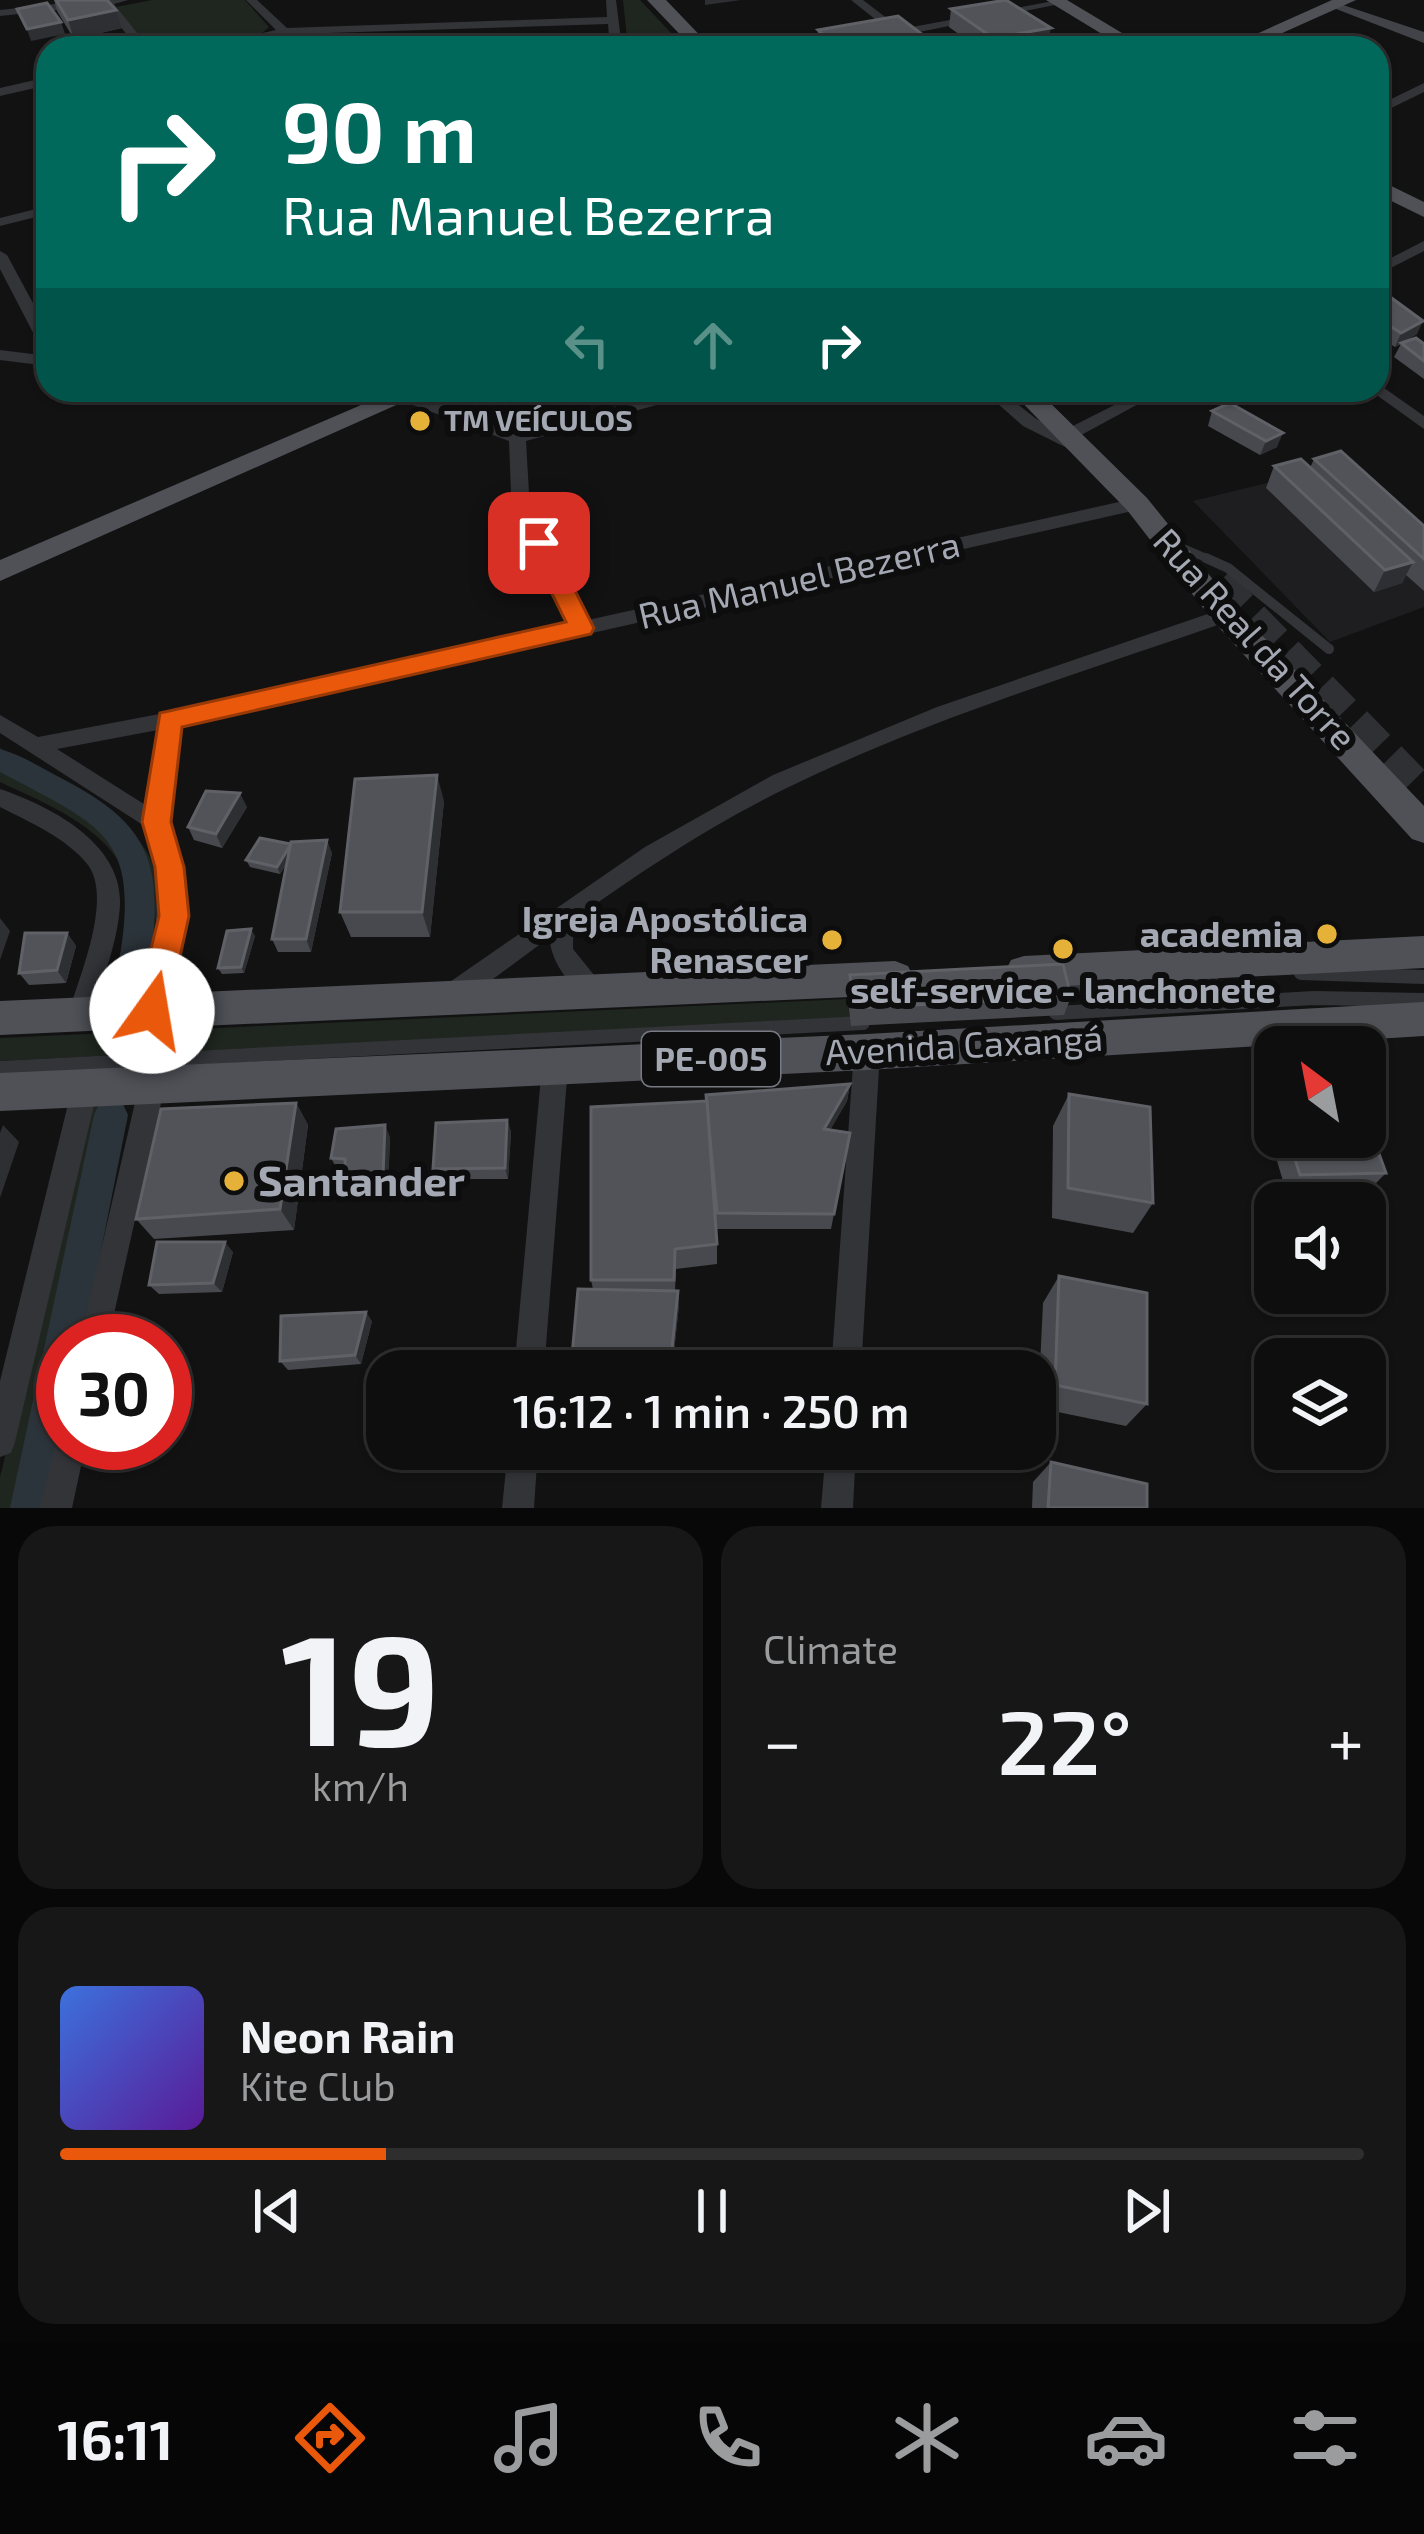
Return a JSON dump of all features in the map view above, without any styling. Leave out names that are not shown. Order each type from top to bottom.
[{"type":"main road","points":[[656,0],[691,36]]},
{"type":"main road","points":[[1057,1],[1117,36]]},
{"type":"main road","points":[[1262,36],[1342,2],[1424,38]]},
{"type":"main road","points":[[1389,192],[1424,212]]},
{"type":"main road","points":[[0,571],[385,402]]},
{"type":"main road","name":"Rua Real da Torre","points":[[1035,402],[1137,504],[1225,615],[1424,829]]},
{"type":"main road","points":[[1137,504],[1218,583]]},
{"type":"main road","points":[[1292,960],[1424,952]]},
{"type":"main road","name":"Avenida Caxangá","points":[[979,974],[1292,960]]},
{"type":"main road","name":"Avenida Caxangá","points":[[0,1018],[931,976]]},
{"type":"main road","name":"Avenida Caxangá","points":[[0,1092],[555,1066],[869,1037],[1423,1014]]},
{"type":"street","points":[[0,13],[123,0]]},
{"type":"street","points":[[250,0],[291,36]]},
{"type":"street","points":[[610,0],[615,36]]},
{"type":"street","points":[[856,0],[903,36]]},
{"type":"street","points":[[106,1],[134,36]]},
{"type":"street","points":[[882,36],[1057,1]]},
{"type":"street","points":[[261,36],[286,31],[613,20]]},
{"type":"street","points":[[0,92],[36,84]]},
{"type":"street","points":[[1389,105],[1424,88]]},
{"type":"street","points":[[0,222],[36,213]]},
{"type":"street","points":[[1389,264],[1424,245]]},
{"type":"street","points":[[0,255],[36,323]]},
{"type":"street","points":[[0,355],[36,360]]},
{"type":"street","points":[[1389,397],[1424,424]]},
{"type":"street","points":[[420,402],[517,438],[650,402]]},
{"type":"street","name":"Rua Real da Torre","points":[[1005,402],[1029,422],[1075,444]]},
{"type":"street","points":[[1075,444],[1138,402]]},
{"type":"street","points":[[517,438],[520,493],[582,628]]},
{"type":"street","name":"Rua Manuel Bezerra","points":[[39,744],[170,720],[1137,504]]},
{"type":"street","points":[[447,998],[669,842],[785,779],[1225,615]]},
{"type":"street","points":[[152,1011],[174,916],[170,867],[156,822],[170,720]]},
{"type":"street","points":[[0,723],[156,822]]},
{"type":"street","points":[[0,797],[82,841],[102,865],[110,913],[80,1014]]},
{"type":"street","points":[[562,915],[561,952],[596,991]]},
{"type":"street","points":[[847,1350],[869,1037]]},
{"type":"street","points":[[531,1350],[555,1066]]},
{"type":"street","points":[[100,1314],[152,1084]]},
{"type":"street","points":[[0,1442],[5,1404],[86,1088]]},
{"type":"street","points":[[56,1508],[65,1470]]},
{"type":"street","points":[[518,1508],[521,1470]]},
{"type":"street","points":[[837,1508],[840,1470]]},
{"type":"lane","points":[[1183,548],[1228,568],[1329,649]]},
{"type":"lane","points":[[1184,980],[1292,960]]},
{"type":"lane","points":[[1036,989],[1284,973],[1424,977]]},
{"type":"lane","points":[[0,1034],[851,996]]},
{"type":"lane","points":[[1041,1014],[1315,998],[1423,1014]]},
{"type":"lane","points":[[0,1069],[869,1037]]},
{"type":"shaded area","points":[[152,0],[245,0],[269,27],[251,36],[138,36],[116,7]]},
{"type":"shaded area","points":[[623,0],[640,0],[674,36],[627,36]]},
{"type":"shaded area","points":[[1333,467],[1424,553],[1424,607],[1330,642],[1193,501]]},
{"type":"shaded area","points":[[0,748],[115,817],[149,855],[158,901],[144,979],[113,977],[130,924],[131,896],[111,850],[71,818],[0,782]]},
{"type":"shaded area","points":[[847,999],[850,1018],[0,1061],[0,1038]]},
{"type":"shaded area","points":[[93,1103],[122,1103],[68,1314],[41,1314]]},
{"type":"shaded area","points":[[36,1332],[36,1438],[18,1508],[0,1508],[0,1477]]},
{"type":"building","points":[[56,0],[107,0],[116,10],[68,20]]},
{"type":"building","points":[[1006,0],[1051,28],[990,36],[951,9]]},
{"type":"building","points":[[47,3],[61,22],[27,29],[17,9]]},
{"type":"building","points":[[898,16],[924,36],[824,36],[818,30]]},
{"type":"building","points":[[1389,296],[1423,321],[1401,333],[1389,326]]},
{"type":"building","points":[[1416,338],[1424,344],[1424,361],[1401,343]]},
{"type":"building","points":[[1230,403],[1283,433],[1266,441],[1212,411]]},
{"type":"building","points":[[1341,451],[1424,526],[1424,559],[1314,459]]},
{"type":"building","points":[[1301,459],[1413,562],[1385,570],[1274,466]]},
{"type":"building","points":[[437,775],[422,912],[340,912],[355,779]]},
{"type":"building","points":[[206,791],[240,793],[216,834],[188,827]]},
{"type":"building","points":[[260,838],[291,844],[277,867],[246,860]]},
{"type":"building","points":[[327,840],[306,939],[272,939],[291,842]]},
{"type":"building","points":[[251,929],[241,967],[218,968],[227,931]]},
{"type":"building","points":[[25,933],[67,933],[57,970],[19,973]]},
{"type":"building","points":[[1063,964],[1071,997],[854,1008],[850,975]]},
{"type":"building","points":[[850,1084],[824,1129],[850,1133],[834,1214],[717,1213],[706,1095]]},
{"type":"building","points":[[1069,1094],[1150,1107],[1153,1203],[1068,1188]]},
{"type":"building","points":[[707,1101],[717,1244],[675,1249],[674,1280],[591,1280],[591,1107]]},
{"type":"building","name":"Santander","points":[[296,1103],[280,1209],[136,1219],[161,1109]]},
{"type":"building","points":[[507,1120],[505,1168],[433,1169],[436,1123]]},
{"type":"building","points":[[385,1125],[383,1176],[346,1184],[345,1159],[331,1158],[336,1129]]},
{"type":"building","points":[[1295,1158],[1381,1158],[1386,1173],[1300,1175]]},
{"type":"building","points":[[157,1242],[225,1242],[213,1283],[149,1285]]},
{"type":"building","points":[[1059,1276],[1147,1293],[1147,1404],[1056,1385]]},
{"type":"building","points":[[578,1289],[678,1291],[672,1350],[573,1350]]},
{"type":"building","points":[[366,1312],[355,1355],[280,1361],[281,1316]]},
{"type":"building","points":[[1056,1463],[1147,1484],[1147,1508],[1048,1508],[1050,1470],[1056,1470]]},
{"type":"waterway","points":[[0,759],[92,808],[125,840],[140,894],[133,968]]},
{"type":"waterway","points":[[70,1314],[111,1115]]},
{"type":"waterway","points":[[30,1508],[38,1470]]},
{"type":"tunnel","points":[[1218,583],[1424,793]]},
{"type":"place","name":"TM VEÍCULOS","points":[[420,421]]},
{"type":"place","name":"academia","points":[[1327,934]]},
{"type":"place","name":"Igreja Apostólica Renascer","points":[[832,940]]},
{"type":"place","name":"self-service - lanchonete","points":[[1063,949]]},
{"type":"place","name":"Santander","points":[[234,1181]]},
{"type":"route","points":[[152,1011],[174,916],[170,867],[156,822],[170,720],[582,628],[539,543]]}]
